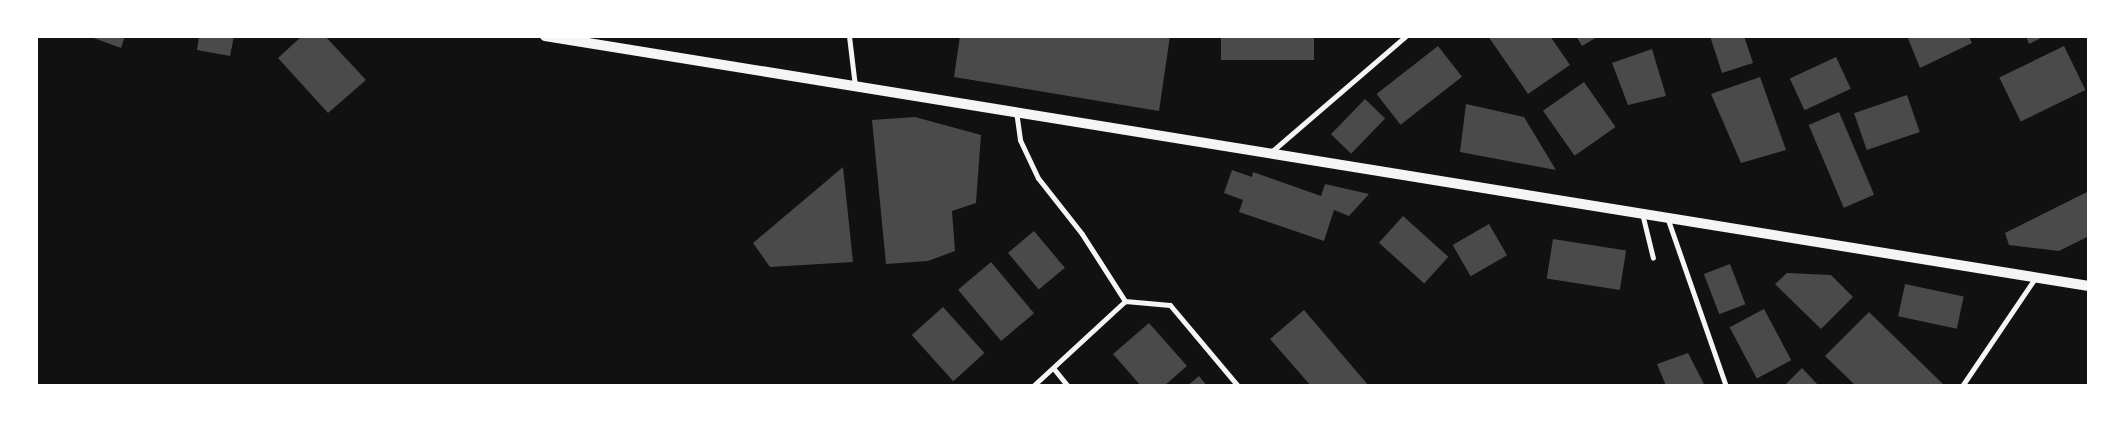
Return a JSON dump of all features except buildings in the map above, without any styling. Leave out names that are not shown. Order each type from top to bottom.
[{"type":"main road","points":[[544,36],[1016,110],[2089,286]]},
{"type":"street","points":[[849,36],[855,86]]},
{"type":"street","points":[[1270,153],[1406,36]]},
{"type":"street","points":[[1016,110],[1020,140],[1038,178],[1082,234],[1125,301]]},
{"type":"street","points":[[1642,212],[1653,258]]},
{"type":"street","points":[[1667,216],[1726,386]]},
{"type":"street","points":[[1962,386],[2035,278]]},
{"type":"street","points":[[1033,386],[1054,369],[1125,301],[1170,305],[1238,386]]},
{"type":"street","points":[[1054,369],[1068,386]]}]
